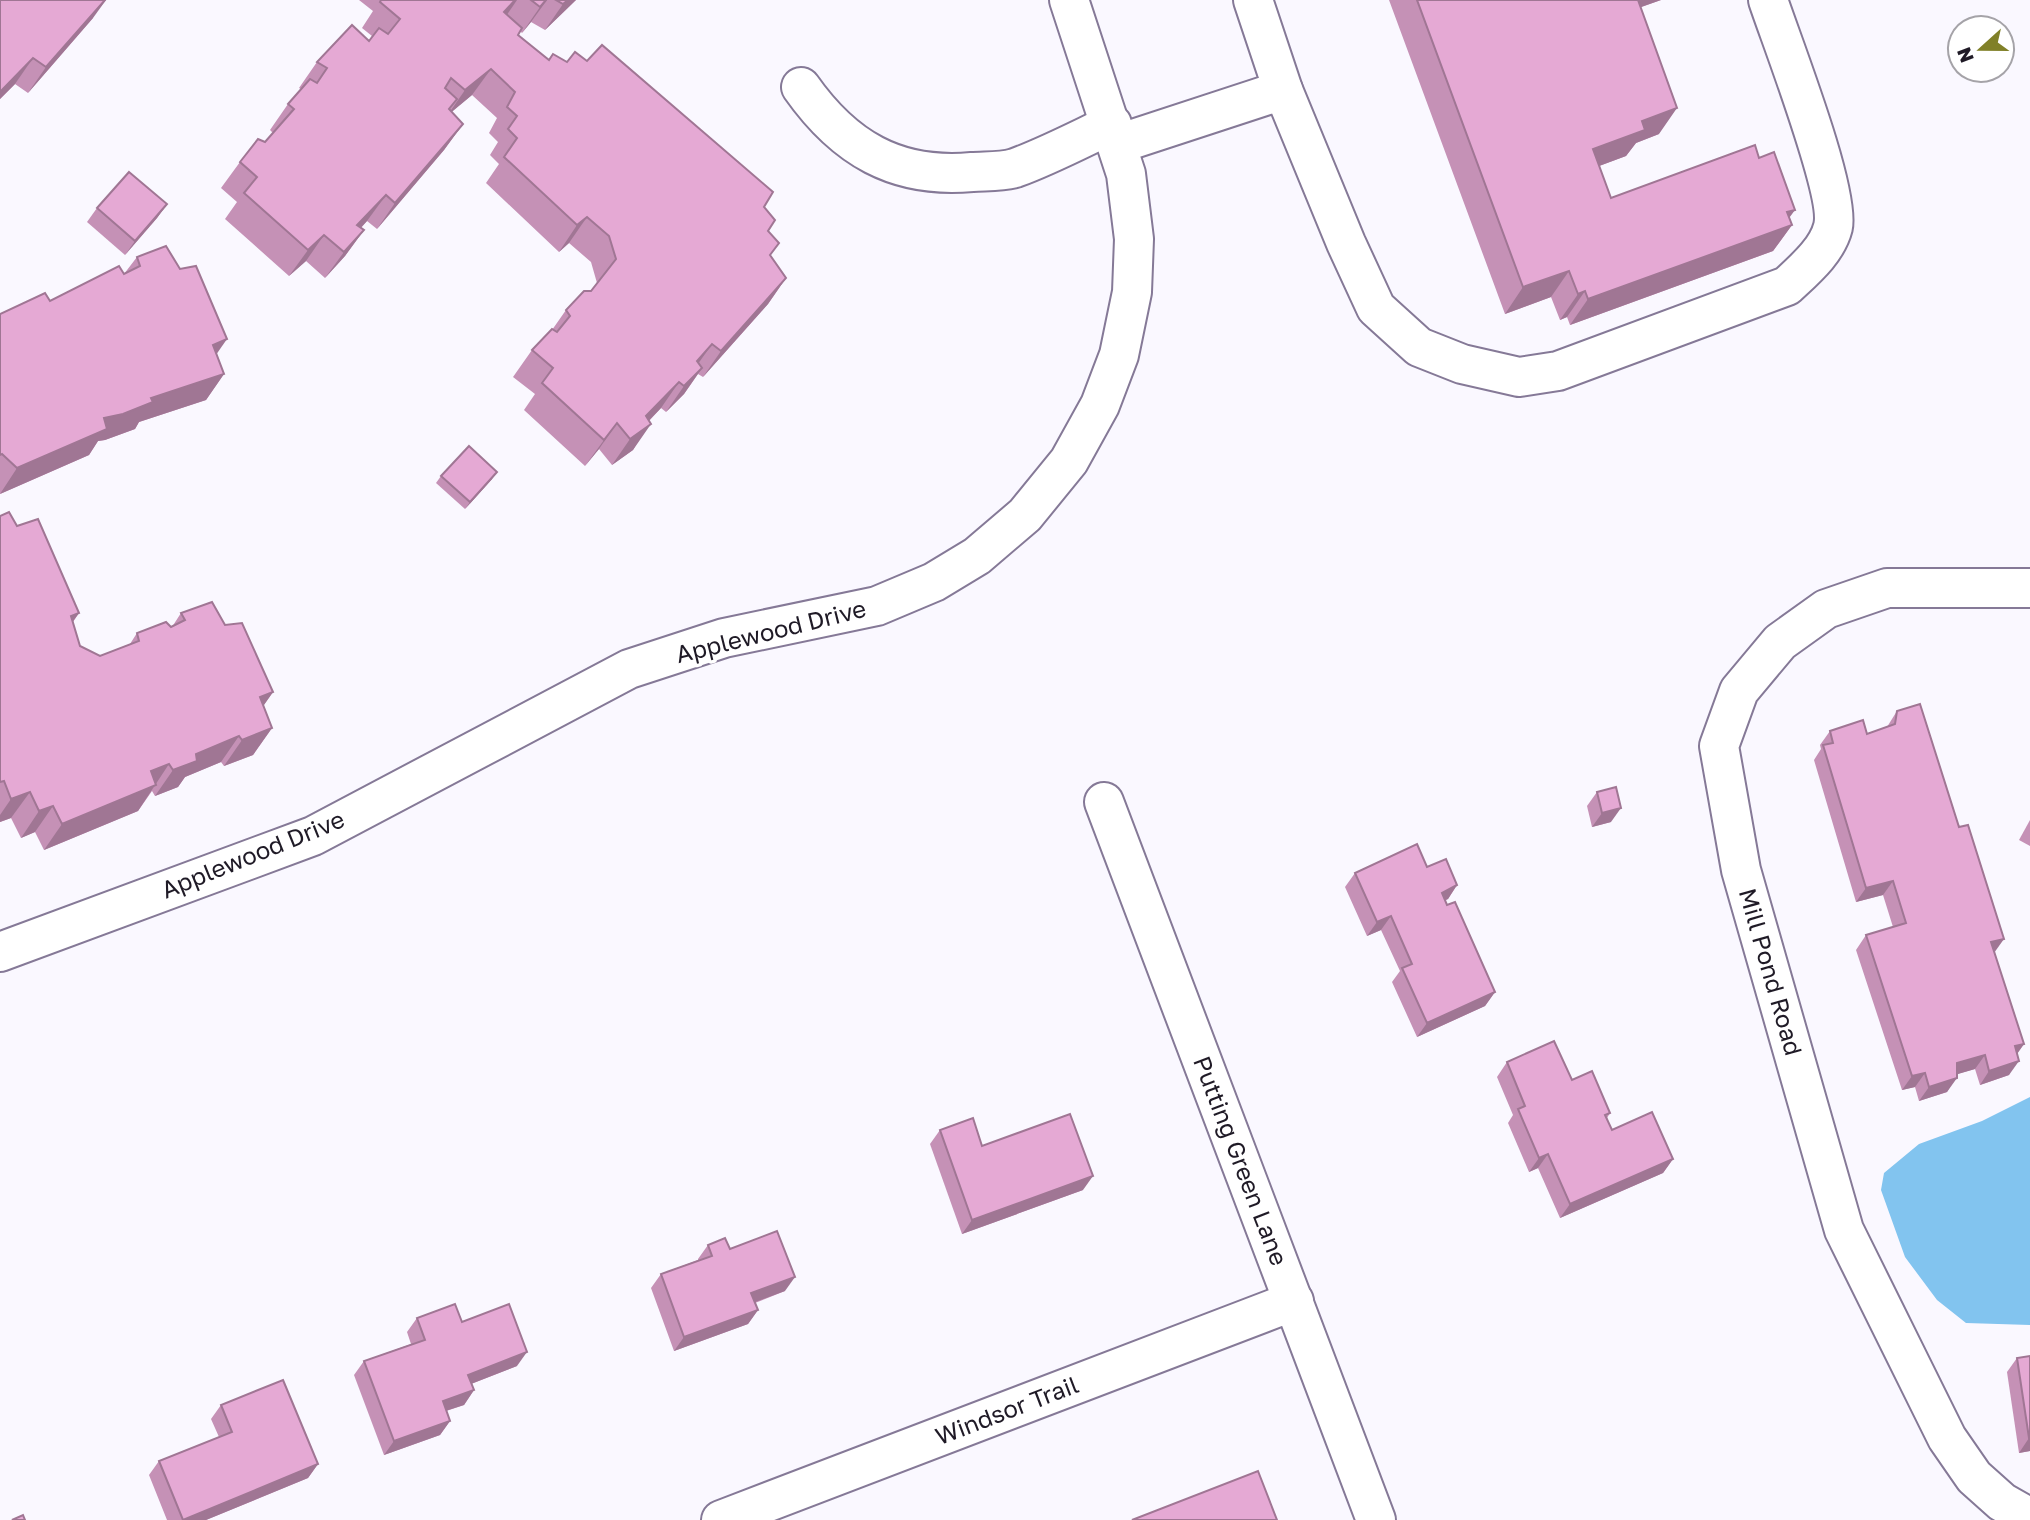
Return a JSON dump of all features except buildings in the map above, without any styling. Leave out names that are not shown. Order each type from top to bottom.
[{"type":"street","name":"Applewood Drive","points":[[0,952],[313,836],[629,669],[724,638],[877,606],[934,582],[977,556],[1025,515],[1069,461],[1100,404],[1118,355],[1132,292],[1134,239],[1126,174],[1069,0]]},
{"type":"street","points":[[1253,0],[1283,90],[1376,308],[1419,347],[1462,364],[1519,377],[1558,371],[1787,285],[1814,261],[1833,228],[1832,193],[1768,0]]},
{"type":"street","points":[[801,87],[824,120],[854,144],[899,166],[940,175],[1012,169],[1115,134],[1283,90]]},
{"type":"street","name":"Mill Pond Road","points":[[2030,588],[1886,588],[1826,609],[1780,642],[1739,691],[1719,746],[1741,870],[1844,1230],[1947,1438],[1974,1476],[2002,1502],[2030,1518]]},
{"type":"street","name":"Putting Green Lane","points":[[1104,802],[1376,1520]]},
{"type":"street","name":"Windsor Trail","points":[[721,1520],[1294,1301]]},
{"type":"water","points":[[2030,1097],[2030,1325],[1966,1323],[1937,1300],[1905,1257],[1881,1190],[1884,1173],[1919,1144],[1982,1121]]}]
